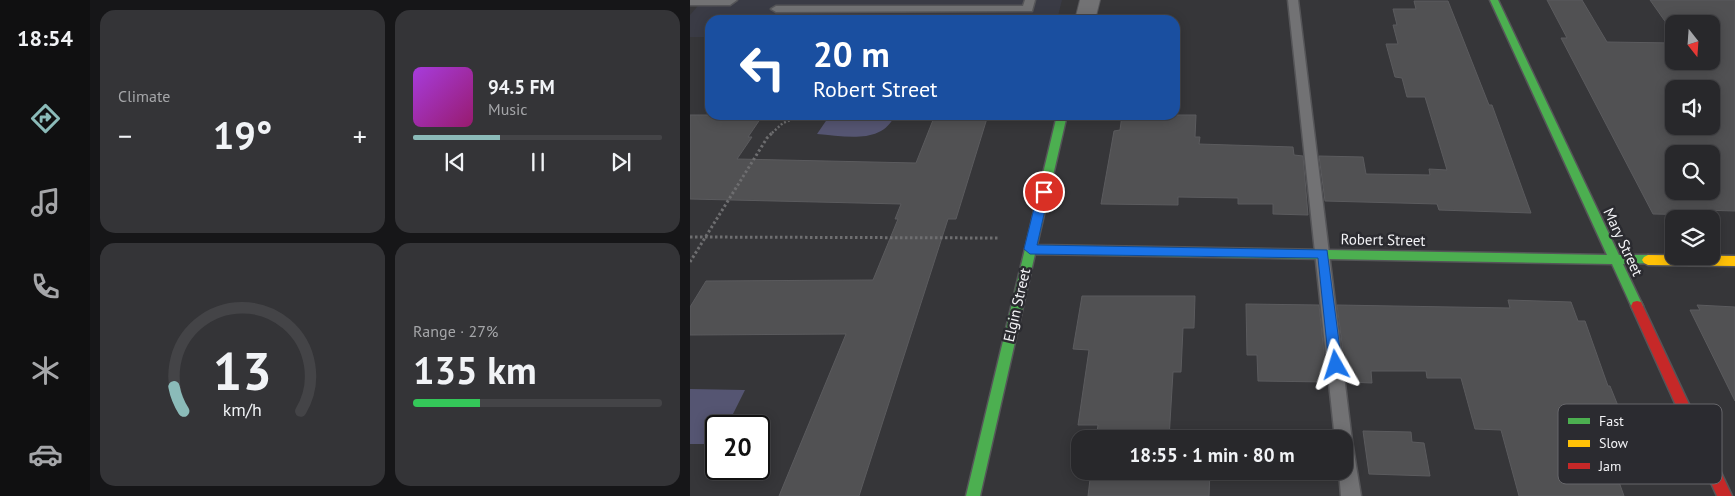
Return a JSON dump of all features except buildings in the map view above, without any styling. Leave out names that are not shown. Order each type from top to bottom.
[{"type":"street","points":[[1087,15],[1090,0]]},
{"type":"street","name":"Mary Street","points":[[1494,0],[1682,404]]},
{"type":"street","name":"Elgin Street","points":[[973,496],[1061,120]]},
{"type":"street","name":"Robert Street","points":[[1030,249],[1735,260]]},
{"type":"street","name":"Mary Street","points":[[1719,484],[1725,496]]},
{"type":"lane","points":[[690,2],[730,2],[732,0]]},
{"type":"lane","points":[[776,9],[1028,9],[1030,0]]},
{"type":"lane","points":[[1293,0],[1343,430]]},
{"type":"lane","points":[[1349,480],[1351,496]]},
{"type":"path","points":[[690,262],[767,138],[783,123],[790,120]]},
{"type":"path","points":[[690,237],[1008,238],[1030,249]]},
{"type":"shaded area","points":[[703,0],[1062,0],[1058,15],[705,15],[705,37],[690,37],[690,15]]},
{"type":"shaded area","points":[[827,120],[892,120],[881,131],[872,135],[850,137],[817,134]]},
{"type":"shaded area","points":[[690,389],[745,390],[732,415],[705,415],[705,444],[690,444]]},
{"type":"traffic: fast","points":[[1494,0],[1637,306]]},
{"type":"traffic: fast","points":[[973,496],[1061,120]]},
{"type":"traffic: fast","points":[[1030,249],[1648,260]]},
{"type":"traffic: slow","points":[[1648,260],[1735,261]]},
{"type":"traffic: jam","points":[[1637,306],[1682,404]]},
{"type":"traffic: jam","points":[[1719,484],[1725,496]]},
{"type":"route","points":[[1044,192],[1030,249],[1323,254],[1336,365]]}]
